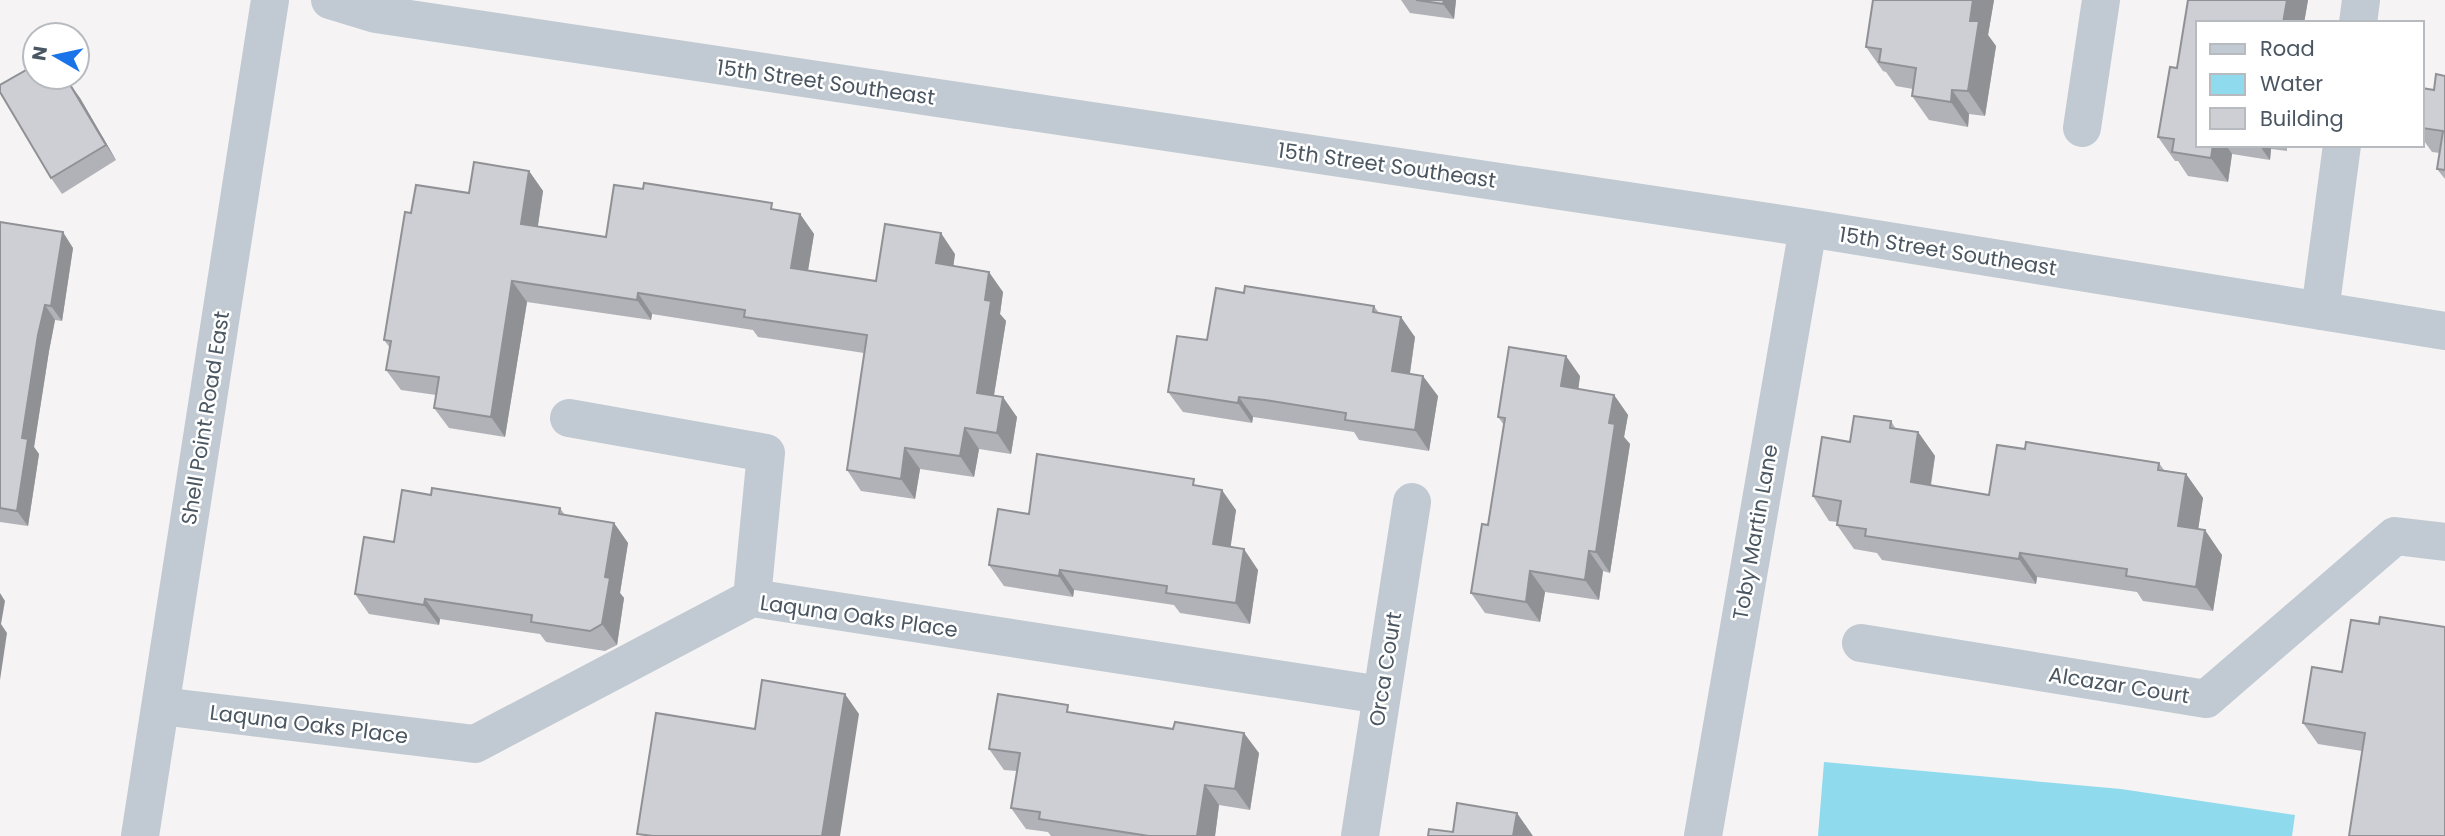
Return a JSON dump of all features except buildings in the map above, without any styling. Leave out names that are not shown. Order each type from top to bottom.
[{"type":"street","name":"Shell Point Road East","points":[[140,836],[270,0]]},
{"type":"street","name":"15th Street Southeast","points":[[330,0],[376,14],[1808,228],[2445,331]]},
{"type":"street","points":[[2082,128],[2101,0]]},
{"type":"street","points":[[2358,21],[2361,0]]},
{"type":"street","points":[[2319,312],[2342,147]]},
{"type":"street","name":"Toby Martin Lane","points":[[1703,836],[1808,228]]},
{"type":"street","points":[[569,418],[766,453],[752,598]]},
{"type":"street","name":"Orca Court","points":[[1360,836],[1412,502]]},
{"type":"street","name":"Alcazar Court","points":[[1861,643],[2206,699],[2395,536],[2445,542]]},
{"type":"street","name":"Laquna Oaks Place","points":[[161,706],[475,744],[752,598],[1381,695]]},
{"type":"water","points":[[1824,762],[2121,789],[2295,815],[2292,836],[1818,836]]}]
